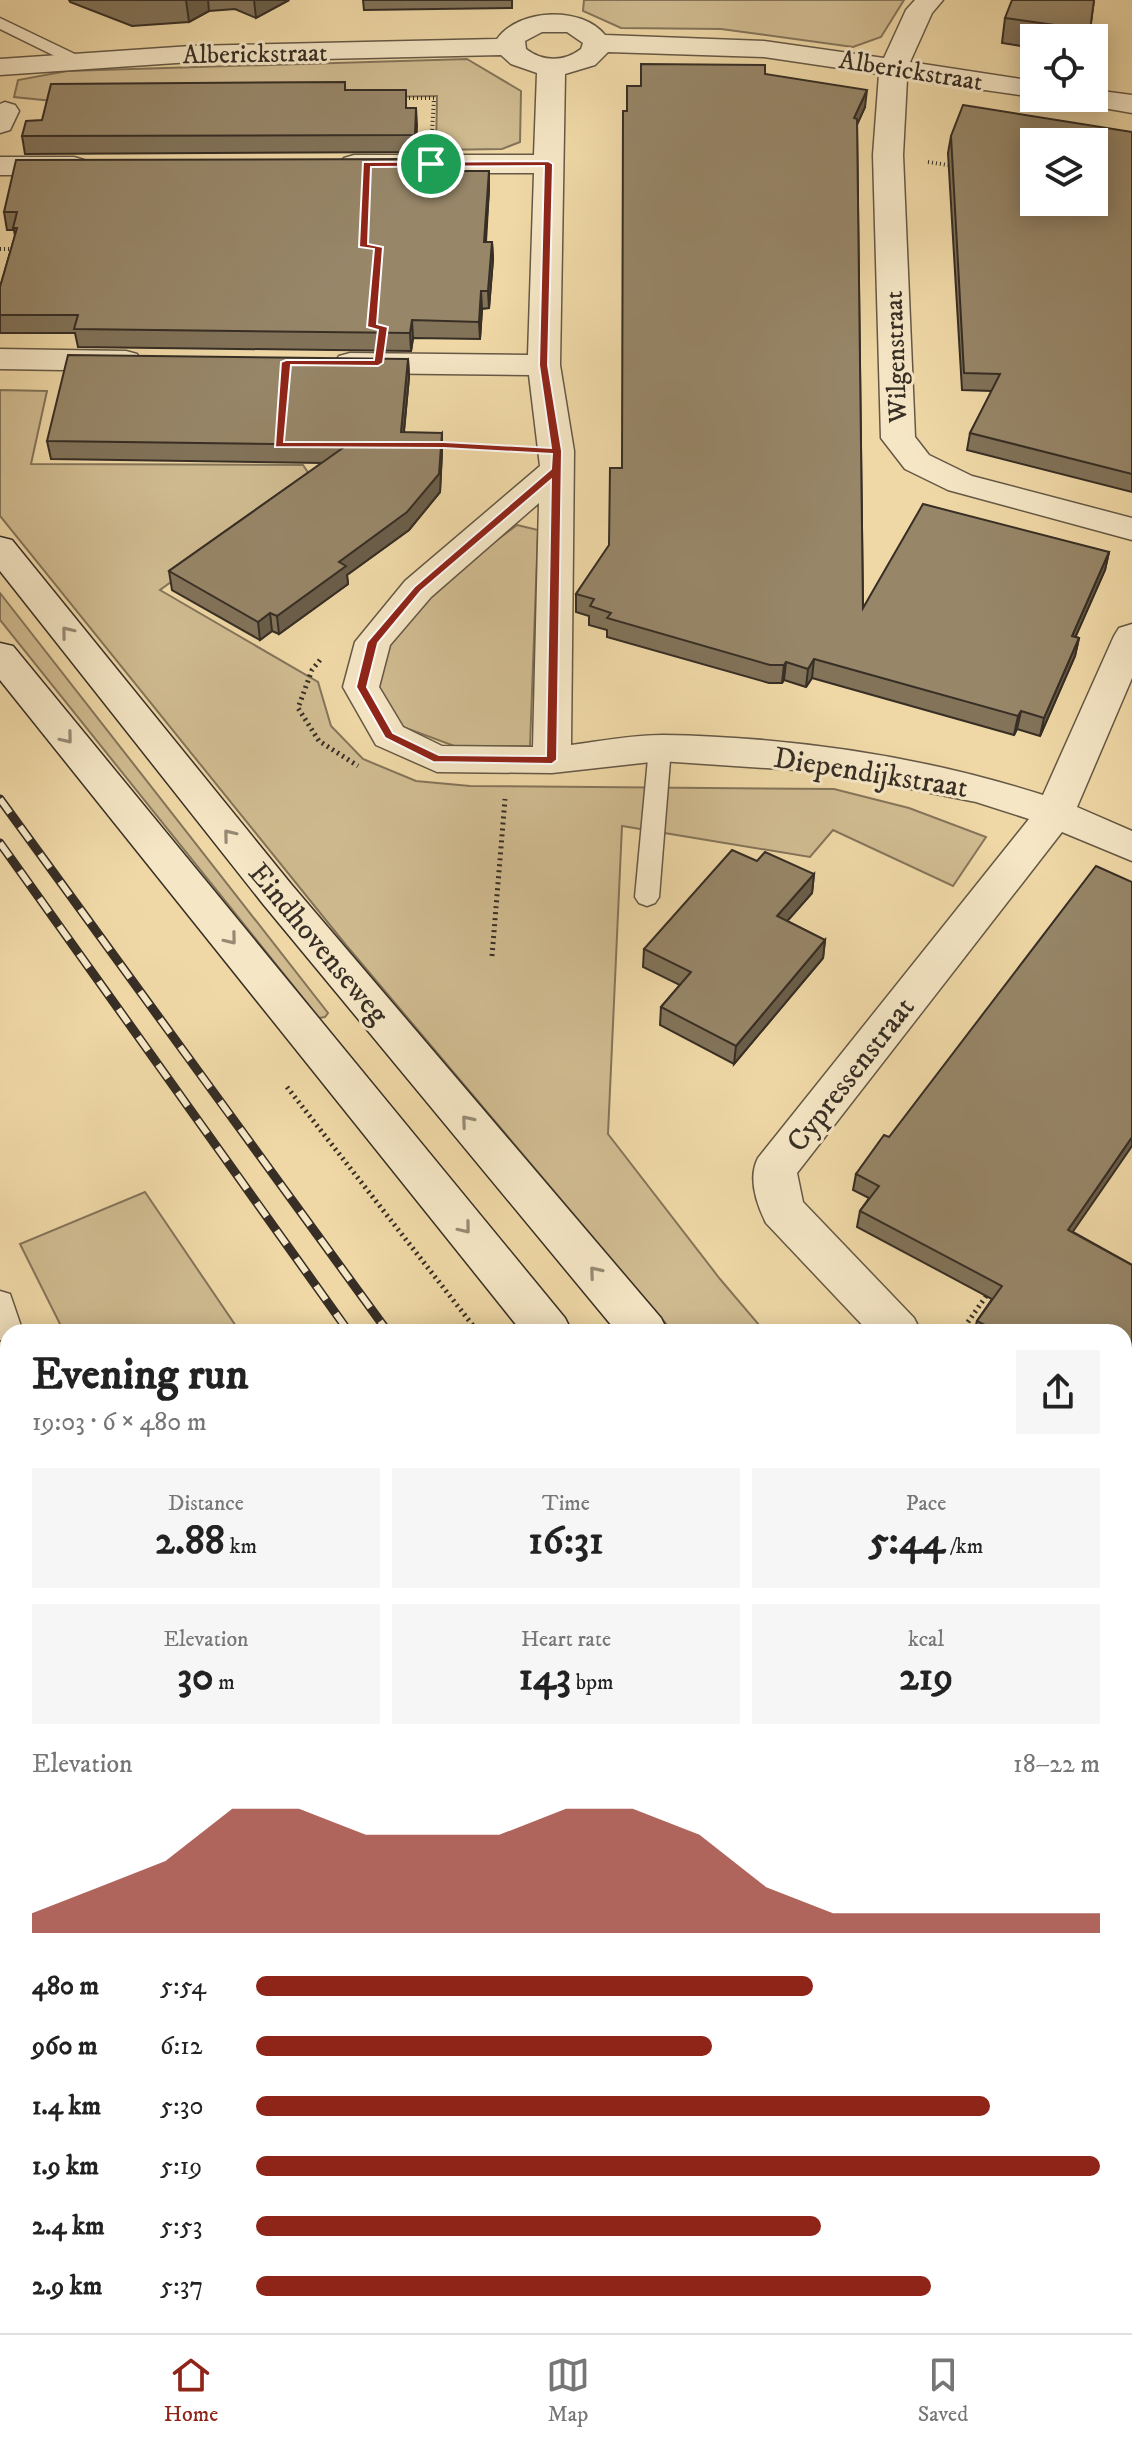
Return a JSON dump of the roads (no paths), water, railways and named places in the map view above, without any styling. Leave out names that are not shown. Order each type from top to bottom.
[{"type":"street","points":[[894,67],[920,10],[930,0]]},
{"type":"street","points":[[554,12],[583,29],[597,43],[589,57],[566,66],[551,67],[524,61],[510,47],[511,39],[554,12]]},
{"type":"street","name":"Alberickstraat","points":[[597,43],[764,49],[1020,87]]},
{"type":"street","name":"Alberickstraat","points":[[0,67],[73,59],[510,47]]},
{"type":"street","points":[[551,67],[544,365],[556,460],[552,760]]},
{"type":"street","name":"Wilgenstraat","points":[[894,67],[888,155],[898,438],[917,462],[960,483],[1132,529]]},
{"type":"street","points":[[1108,100],[1132,104]]},
{"type":"street","points":[[319,164],[548,164]]},
{"type":"street","points":[[0,166],[96,165]]},
{"type":"street","points":[[0,359],[159,361]]},
{"type":"street","points":[[317,363],[544,365]]},
{"type":"street","name":"Diependijkstraat","points":[[556,460],[418,589],[373,642],[361,687],[389,736],[437,759],[552,760],[660,748],[825,759],[980,789],[1055,813],[1132,847]]},
{"type":"street","name":"Eindhovenseweg","points":[[0,548],[277,894],[638,1324]]},
{"type":"street","name":"Cypressenstraat","points":[[890,1324],[782,1210],[774,1170],[1055,813],[1118,703],[1132,636]]},
{"type":"street","points":[[0,655],[543,1324]]},
{"type":"lane","points":[[0,23],[73,59]]},
{"type":"lane","points":[[647,897],[660,748]]},
{"type":"lane","points":[[0,1302],[7,1324]]},
{"type":"railway","points":[[0,799],[382,1324]]},
{"type":"railway","points":[[0,843],[343,1324]]}]
